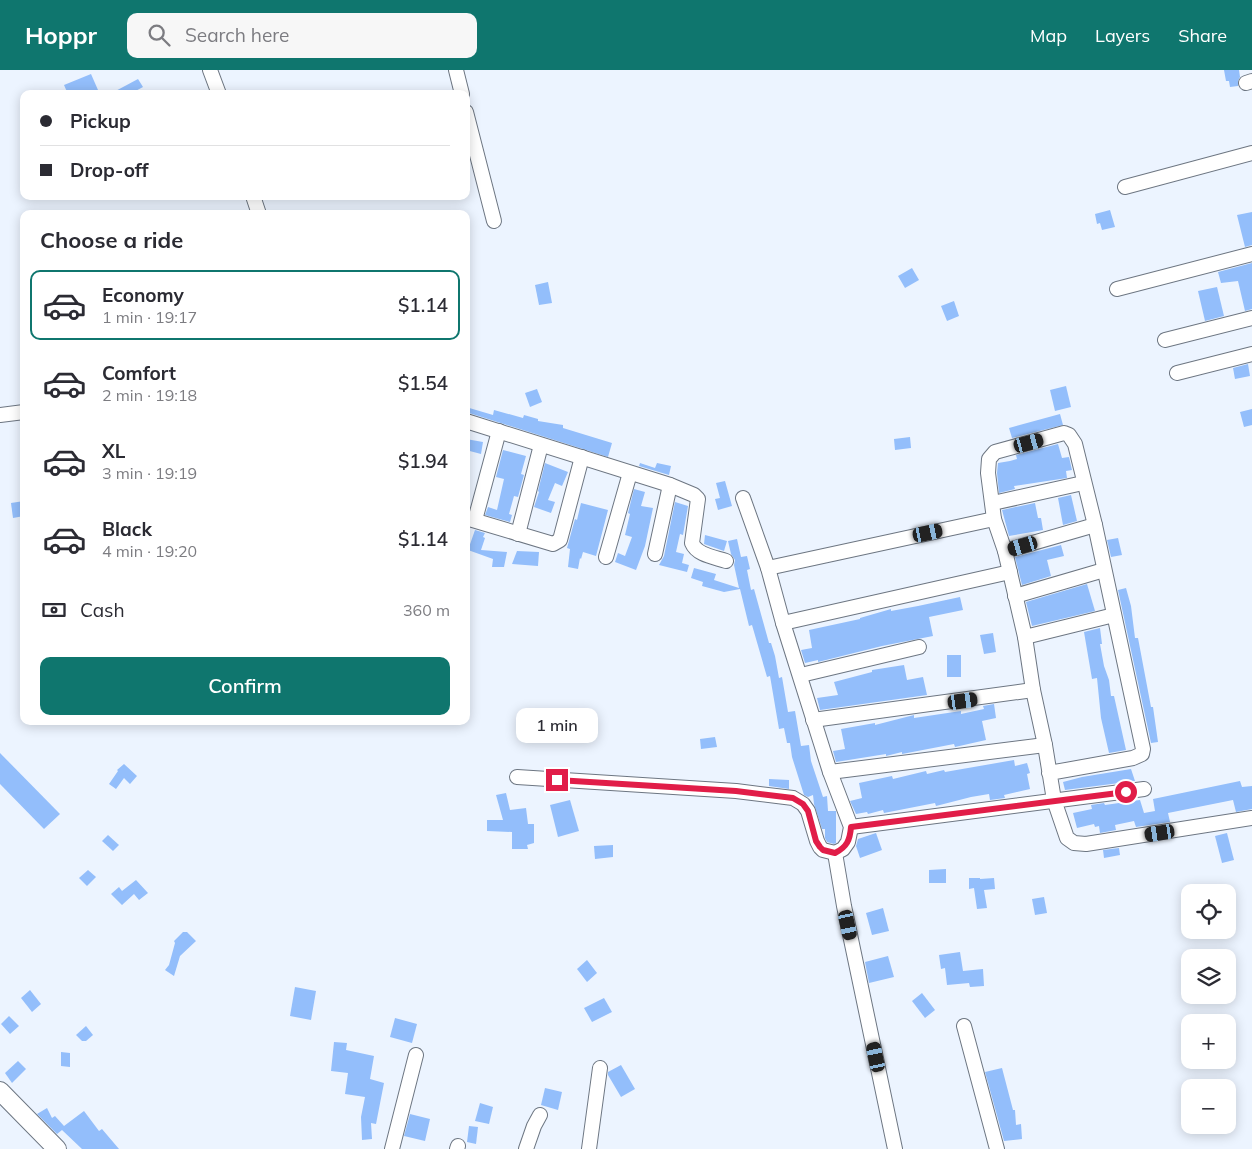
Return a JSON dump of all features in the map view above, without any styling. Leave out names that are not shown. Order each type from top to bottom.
[{"type":"street","points":[[210,70],[218,90]]},
{"type":"street","points":[[456,70],[461,90]]},
{"type":"street","points":[[470,128],[494,221]]},
{"type":"street","points":[[1125,187],[1252,154]]},
{"type":"street","points":[[1117,289],[1252,254]]},
{"type":"street","points":[[1165,340],[1252,318]]},
{"type":"street","points":[[1177,373],[1252,354]]},
{"type":"street","points":[[0,415],[20,412]]},
{"type":"street","points":[[470,422],[670,485],[697,497],[693,546],[700,552],[726,561]]},
{"type":"street","points":[[499,431],[471,519],[518,534],[553,544],[560,540],[582,457]]},
{"type":"street","points":[[1049,773],[1134,758],[1142,754],[1143,749],[1095,525],[1083,483],[1075,444],[1069,435],[1064,433],[993,454],[989,459],[988,473],[994,519],[1005,550],[1025,637],[1033,690],[1054,800],[1068,838],[1074,843],[1079,844],[1252,818]]},
{"type":"street","points":[[518,534],[541,445]]},
{"type":"street","points":[[606,558],[630,473]]},
{"type":"street","points":[[993,503],[1083,483]]},
{"type":"street","points":[[655,554],[670,485]]},
{"type":"street","points":[[517,777],[736,791],[793,798],[803,804],[808,811],[816,841],[820,847],[823,850],[835,853],[843,849],[848,842],[851,827],[830,772],[801,675],[783,623],[768,568],[743,498]]},
{"type":"street","points":[[768,568],[994,519]]},
{"type":"street","points":[[1005,550],[1095,525]]},
{"type":"street","points":[[1016,596],[1104,570]]},
{"type":"street","points":[[783,623],[1010,572]]},
{"type":"street","points":[[1025,637],[1114,615]]},
{"type":"street","points":[[801,675],[920,647]]},
{"type":"street","points":[[813,720],[1033,690]]},
{"type":"street","points":[[830,772],[1045,745]]},
{"type":"street","points":[[851,827],[1144,789]]},
{"type":"street","points":[[835,853],[844,906],[895,1149]]},
{"type":"street","points":[[964,1026],[997,1149]]},
{"type":"street","points":[[392,1149],[416,1055]]},
{"type":"street","points":[[590,1149],[600,1068]]},
{"type":"street","points":[[0,1091],[57,1149]]},
{"type":"street","points":[[526,1149],[540,1115]]},
{"type":"building","points":[[1224,70],[1239,70],[1238,86],[1230,87],[1229,81],[1226,81]]},
{"type":"building","points":[[91,74],[98,90],[66,90],[64,85]]},
{"type":"building","points":[[138,79],[143,87],[137,90],[117,90]]},
{"type":"building","points":[[1110,210],[1115,227],[1102,230],[1100,223],[1097,224],[1095,214]]},
{"type":"building","points":[[1252,212],[1252,245],[1245,247],[1237,215]]},
{"type":"building","points":[[1252,263],[1252,309],[1245,311],[1238,281],[1221,283],[1218,272]]},
{"type":"building","points":[[912,268],[919,280],[905,288],[898,276]]},
{"type":"building","points":[[548,282],[552,303],[539,305],[535,285]]},
{"type":"building","points":[[1217,287],[1224,316],[1205,321],[1198,291]]},
{"type":"building","points":[[954,301],[959,316],[947,321],[941,306]]},
{"type":"building","points":[[1248,364],[1250,376],[1235,379],[1233,368]]},
{"type":"building","points":[[1066,386],[1071,407],[1055,411],[1050,390]]},
{"type":"building","points":[[537,389],[542,402],[530,407],[525,393]]},
{"type":"building","points":[[470,408],[493,415],[494,410],[523,418],[524,415],[538,419],[538,421],[563,425],[563,428],[612,443],[608,457],[470,413]]},
{"type":"building","points":[[1252,409],[1252,425],[1244,427],[1240,412]]},
{"type":"building","points":[[1060,414],[1063,425],[1012,438],[1009,428]]},
{"type":"building","points":[[910,437],[911,448],[895,450],[894,439]]},
{"type":"building","points":[[470,440],[483,442],[481,454],[470,451]]},
{"type":"building","points":[[1058,444],[1062,458],[1069,457],[1072,470],[1066,471],[1067,478],[1014,486],[1015,489],[999,493],[998,463],[1017,459],[1016,455]]},
{"type":"building","points":[[503,450],[526,456],[521,474],[524,475],[518,497],[514,496],[509,514],[512,515],[510,522],[485,515],[488,507],[497,510],[504,479],[496,477]]},
{"type":"building","points":[[545,463],[568,472],[562,486],[555,483],[548,500],[555,502],[551,513],[534,507]]},
{"type":"building","points":[[640,463],[655,468],[657,463],[671,466],[669,475],[639,466]]},
{"type":"building","points":[[725,481],[732,506],[718,510],[715,499],[720,498],[716,483]]},
{"type":"building","points":[[634,489],[645,492],[641,506],[653,508],[645,546],[636,570],[615,562],[618,553],[625,556],[632,537],[625,535]]},
{"type":"building","points":[[1071,495],[1077,521],[1063,525],[1058,498]]},
{"type":"building","points":[[20,502],[20,517],[13,518],[11,503]]},
{"type":"building","points":[[675,502],[688,506],[683,535],[680,534],[676,552],[684,554],[682,563],[689,565],[687,572],[659,565],[664,556]]},
{"type":"building","points":[[581,503],[608,510],[596,556],[583,552],[578,569],[568,567],[570,549],[567,548]]},
{"type":"building","points":[[1035,503],[1043,530],[1009,536],[1002,510]]},
{"type":"building","points":[[475,530],[485,533],[481,550],[507,552],[504,567],[492,567],[493,559],[470,551],[470,544]]},
{"type":"building","points":[[705,535],[727,541],[724,551],[704,544]]},
{"type":"building","points":[[1118,538],[1122,555],[1111,557],[1107,540]]},
{"type":"building","points":[[737,539],[741,557],[747,556],[750,569],[747,570],[751,590],[754,589],[769,643],[771,643],[775,656],[779,678],[782,677],[788,712],[795,711],[801,746],[809,745],[811,761],[823,797],[827,796],[828,811],[836,811],[836,843],[834,844],[827,842],[825,838],[825,829],[822,829],[813,795],[808,797],[804,795],[792,757],[790,743],[787,743],[784,728],[779,729],[770,676],[767,677],[752,625],[749,626],[740,589],[724,592],[702,586],[703,582],[691,578],[694,568],[716,574],[714,580],[739,588],[734,565],[735,560],[731,554],[728,541]]},
{"type":"building","points":[[1061,545],[1064,556],[1047,560],[1051,576],[1022,585],[1015,557]]},
{"type":"building","points":[[517,551],[539,552],[538,566],[512,564]]},
{"type":"building","points":[[1087,584],[1095,611],[1032,626],[1026,602]]},
{"type":"building","points":[[1126,588],[1131,606],[1135,638],[1138,638],[1151,707],[1153,707],[1158,742],[1151,743],[1118,590]]},
{"type":"building","points":[[960,597],[963,610],[929,617],[933,636],[818,662],[818,660],[805,663],[801,650],[812,648],[809,630],[860,619],[891,609],[891,611]]},
{"type":"building","points":[[1100,628],[1102,644],[1100,644],[1104,666],[1109,680],[1111,696],[1114,696],[1126,750],[1109,753],[1101,718],[1097,678],[1092,679],[1084,632]]},
{"type":"building","points":[[993,633],[996,652],[984,654],[980,635]]},
{"type":"building","points":[[947,655],[961,655],[961,677],[947,677]]},
{"type":"building","points":[[904,665],[907,680],[923,677],[927,695],[820,710],[817,698],[838,695],[834,682],[872,672],[872,670]]},
{"type":"building","points":[[994,704],[996,718],[982,721],[986,740],[955,747],[954,744],[902,754],[902,752],[886,756],[886,754],[836,762],[833,751],[845,749],[841,729],[875,723],[875,725],[914,715],[914,718],[961,711],[961,714],[984,709],[983,706]]},
{"type":"building","points":[[715,737],[717,747],[701,749],[700,739]]},
{"type":"building","points":[[0,753],[60,814],[44,829],[0,784]]},
{"type":"building","points":[[1014,760],[1015,766],[1027,763],[1030,773],[1027,774],[1030,789],[1004,795],[1005,798],[990,800],[989,794],[936,806],[935,803],[884,813],[883,810],[868,814],[867,812],[856,814],[850,801],[862,798],[859,783],[892,776],[893,779],[926,771],[927,774],[944,770],[945,772]]},
{"type":"building","points":[[124,764],[137,776],[130,784],[124,778],[116,789],[109,784],[117,770]]},
{"type":"building","points":[[1131,769],[1135,781],[1065,790],[1063,782]]},
{"type":"building","points":[[769,779],[789,780],[789,789],[769,786]]},
{"type":"building","points":[[1240,781],[1242,787],[1252,786],[1252,809],[1236,812],[1233,800],[1168,813],[1170,822],[1136,827],[1134,821],[1115,825],[1116,830],[1100,833],[1099,826],[1095,827],[1094,824],[1077,828],[1073,813],[1092,809],[1091,805],[1140,800],[1144,813],[1155,811],[1153,799]]},
{"type":"building","points":[[506,793],[510,810],[526,808],[528,824],[534,824],[534,843],[527,845],[528,849],[512,849],[512,832],[487,831],[487,820],[503,820],[496,795]]},
{"type":"building","points":[[570,800],[579,831],[558,837],[550,805]]},
{"type":"building","points":[[876,833],[882,850],[860,858],[856,846],[858,839]]},
{"type":"building","points":[[1227,833],[1234,860],[1222,863],[1215,836]]},
{"type":"building","points":[[108,835],[119,845],[113,851],[102,841]]},
{"type":"building","points":[[613,845],[613,857],[595,859],[594,846]]},
{"type":"building","points":[[1119,848],[1120,855],[1104,858],[1103,850]]},
{"type":"building","points":[[946,869],[946,883],[929,883],[929,870]]},
{"type":"building","points":[[88,870],[96,877],[87,886],[79,878]]},
{"type":"building","points":[[969,878],[994,878],[995,889],[984,890],[987,908],[977,909],[974,888],[969,889]]},
{"type":"building","points":[[136,880],[148,893],[139,900],[134,894],[122,905],[111,894],[119,887],[122,891]]},
{"type":"building","points":[[1044,897],[1047,913],[1035,915],[1032,899]]},
{"type":"building","points":[[883,908],[889,931],[872,935],[866,913]]},
{"type":"building","points":[[183,932],[187,932],[196,941],[180,956],[174,976],[165,970],[169,965],[174,941]]},
{"type":"building","points":[[960,952],[963,971],[983,969],[984,986],[970,987],[969,983],[947,985],[945,968],[941,969],[939,955]]},
{"type":"building","points":[[888,956],[894,977],[869,983],[865,962]]},
{"type":"building","points":[[587,960],[597,973],[587,982],[577,969]]},
{"type":"building","points":[[295,987],[316,991],[311,1020],[290,1016]]},
{"type":"building","points":[[30,990],[41,1004],[32,1012],[21,998]]},
{"type":"building","points":[[922,993],[935,1010],[925,1018],[912,1001]]},
{"type":"building","points":[[604,998],[612,1012],[592,1022],[584,1008]]},
{"type":"building","points":[[9,1016],[19,1026],[10,1034],[1,1024]]},
{"type":"building","points":[[395,1018],[417,1024],[412,1043],[390,1037]]},
{"type":"building","points":[[86,1026],[93,1035],[86,1041],[82,1041],[76,1035]]},
{"type":"building","points":[[334,1042],[347,1043],[346,1050],[374,1056],[370,1079],[384,1083],[376,1124],[371,1123],[372,1139],[362,1140],[361,1117],[365,1097],[345,1094],[348,1073],[331,1071]]},
{"type":"building","points":[[61,1052],[70,1053],[70,1067],[61,1066]]},
{"type":"building","points":[[18,1061],[26,1069],[12,1083],[5,1073]]},
{"type":"building","points":[[621,1065],[635,1089],[621,1097],[608,1072]]},
{"type":"building","points":[[1002,1068],[1013,1110],[1015,1110],[1016,1125],[1021,1124],[1022,1139],[1004,1141],[985,1072]]},
{"type":"building","points":[[545,1088],[562,1092],[558,1110],[541,1105]]},
{"type":"building","points":[[480,1103],[493,1107],[489,1124],[475,1121]]},
{"type":"building","points":[[47,1108],[52,1118],[55,1116],[64,1126],[84,1111],[99,1131],[102,1129],[119,1149],[82,1149],[62,1130],[57,1134],[37,1114]]},
{"type":"building","points":[[410,1114],[430,1119],[425,1141],[404,1136]]},
{"type":"building","points":[[469,1126],[478,1127],[476,1144],[467,1142]]},
{"type":"route","points":[[557,780],[736,791],[793,798],[803,804],[808,811],[816,841],[820,847],[823,850],[835,853],[846,846],[851,827],[1126,792]]}]
